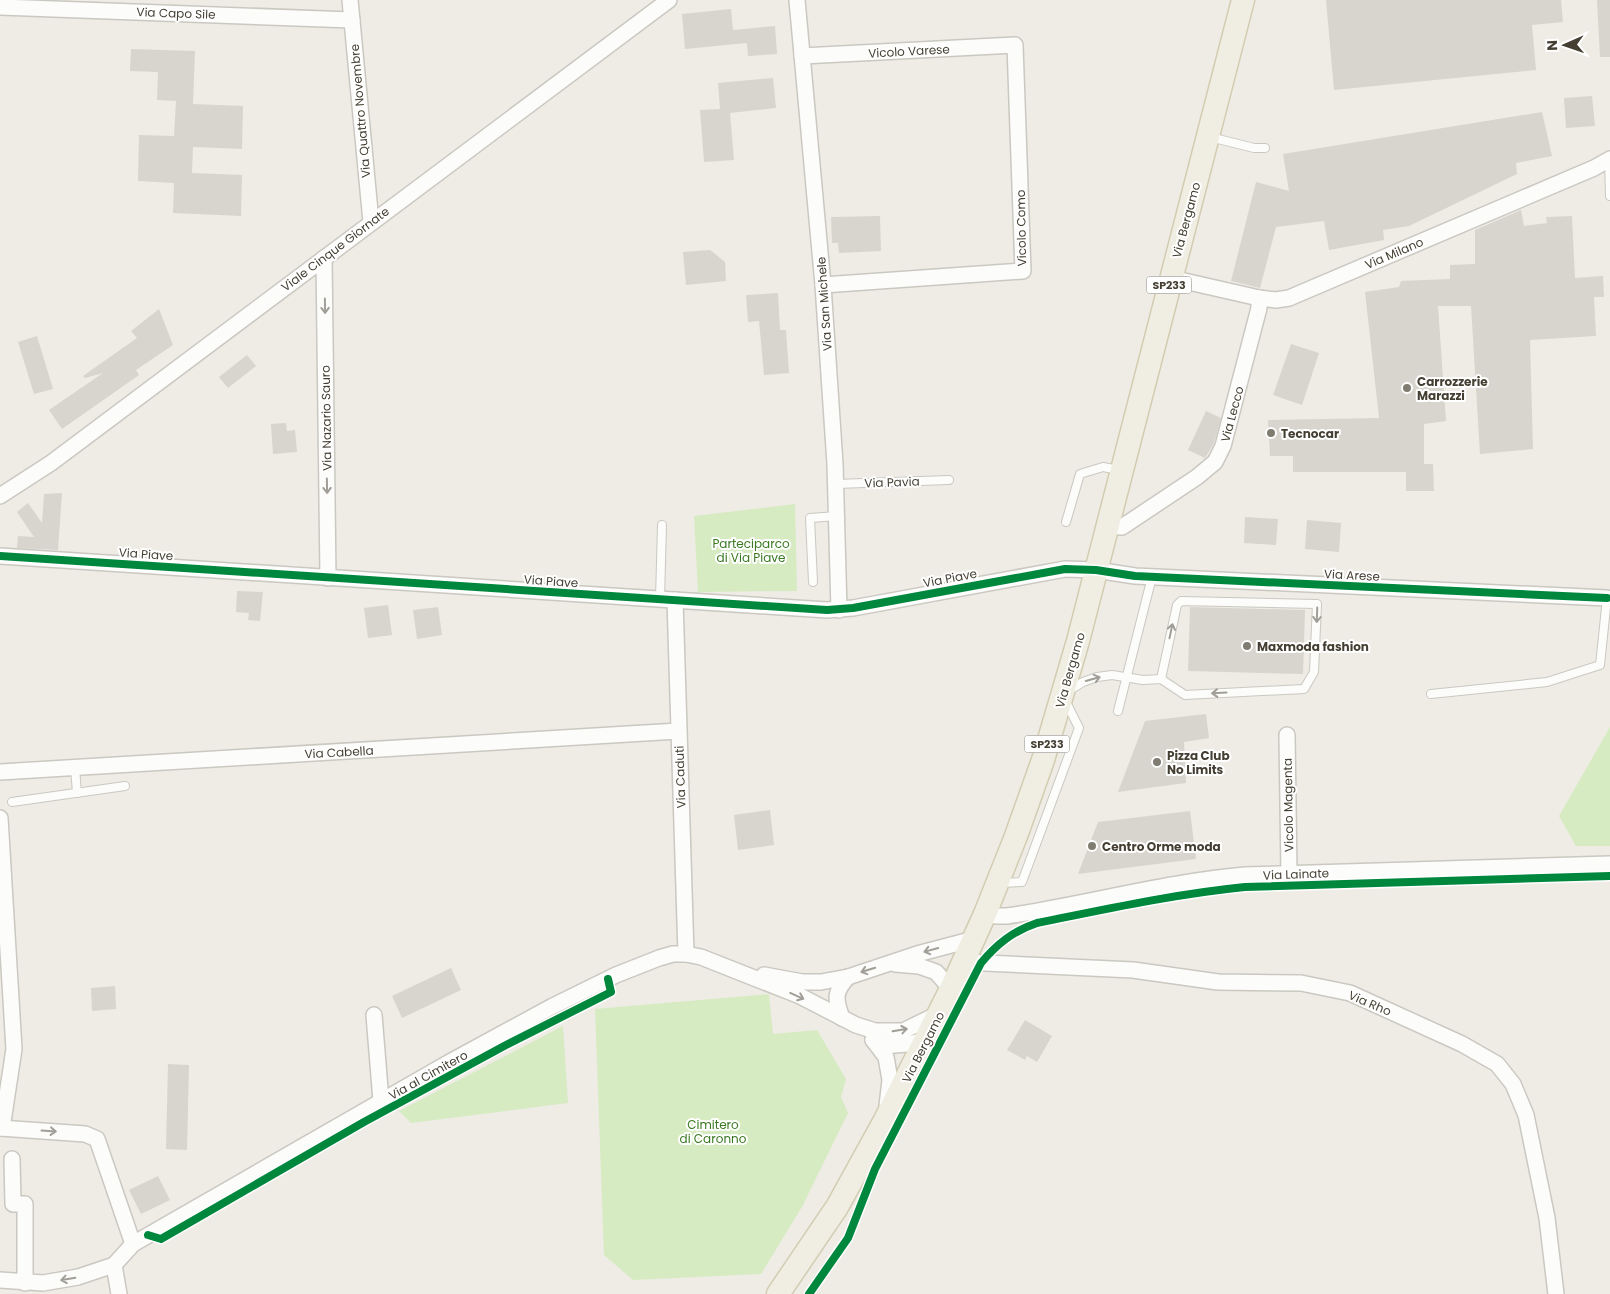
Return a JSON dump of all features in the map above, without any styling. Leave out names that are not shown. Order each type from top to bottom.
[{"type":"main road","name":"Via Bergamo","points":[[778,1294],[837,1207],[927,1040],[985,914],[1016,836],[1063,694],[1208,137],[1245,3]]},
{"type":"street","name":"Via Quattro Novembre","points":[[350,0],[371,222]]},
{"type":"street","name":"Viale Cinque Giornate","points":[[0,496],[50,463],[669,0]]},
{"type":"street","name":"Via San Michele","points":[[796,0],[823,284],[836,484],[839,610]]},
{"type":"street","name":"Via Capo Sile","points":[[0,6],[352,20]]},
{"type":"street","name":"Vicolo Varese","points":[[802,56],[1016,45]]},
{"type":"street","name":"Vicolo Como","points":[[823,284],[1023,271],[1016,45]]},
{"type":"street","name":"Via Milano","points":[[1171,278],[1259,298],[1276,300],[1289,298],[1610,160]]},
{"type":"street","name":"Via Nazario Sauro","points":[[324,258],[328,578]]},
{"type":"street","name":"Via Lecco","points":[[1108,526],[1122,527],[1197,477],[1215,462],[1226,437],[1259,308],[1259,298]]},
{"type":"street","name":"Via Piave","points":[[0,556],[839,610],[1065,568],[1096,570]]},
{"type":"street","name":"Via Arese","points":[[1096,570],[1152,577],[1607,598]]},
{"type":"street","name":"Via Caduti","points":[[668,600],[678,732],[686,954]]},
{"type":"street","name":"Via Cabella","points":[[0,772],[678,732]]},
{"type":"street","name":"Vicolo Magenta","points":[[1287,735],[1289,874]]},
{"type":"street","points":[[0,818],[14,1050],[1,1128],[84,1134],[97,1138],[133,1244]]},
{"type":"street","name":"Via Lainate","points":[[985,914],[997,916],[1014,915],[1213,878],[1245,875],[1610,864]]},
{"type":"street","points":[[736,970],[802,982],[821,982],[848,977],[917,954],[974,939]]},
{"type":"street","name":"Via al Cimitero","points":[[114,1266],[133,1244],[381,1101],[553,1006],[608,979],[673,954],[686,954],[736,970]]},
{"type":"street","name":"Via Rho","points":[[963,962],[1132,970],[1218,982],[1301,984],[1350,993],[1462,1044],[1497,1064],[1513,1084],[1521,1101],[1526,1115],[1547,1218],[1556,1294]]},
{"type":"street","points":[[889,964],[919,966],[929,969],[936,972],[951,989]]},
{"type":"street","points":[[736,970],[800,996],[856,1026],[883,1046],[927,1040]]},
{"type":"street","points":[[842,1018],[836,1003],[839,986],[848,977]]},
{"type":"street","points":[[856,1026],[875,1031],[903,1031],[936,1016],[940,1012]]},
{"type":"street","points":[[374,1015],[381,1101]]},
{"type":"street","points":[[873,1040],[886,1057],[890,1080],[885,1120]]},
{"type":"street","points":[[12,1159],[13,1204],[26,1204],[25,1282]]},
{"type":"street","points":[[0,1280],[44,1283],[78,1277],[114,1266],[119,1294]]},
{"type":"lane","points":[[1208,137],[1254,148],[1265,148]]},
{"type":"lane","points":[[1610,160],[1610,196]]},
{"type":"lane","points":[[1066,522],[1080,474],[1103,467],[1122,470]]},
{"type":"lane","name":"Via Pavia","points":[[836,484],[949,480]]},
{"type":"lane","points":[[813,582],[810,518],[837,516]]},
{"type":"lane","points":[[662,524],[668,600]]},
{"type":"lane","points":[[1118,710],[1152,577]]},
{"type":"lane","points":[[1431,694],[1547,682],[1600,665],[1607,598]]},
{"type":"lane","points":[[1063,694],[1083,682],[1097,677],[1112,675],[1143,680],[1161,678],[1185,695],[1304,689],[1314,672],[1317,604],[1181,601],[1177,604],[1161,678]]},
{"type":"lane","points":[[75,768],[77,793]]},
{"type":"lane","points":[[12,802],[125,786]]},
{"type":"green space","name":"Parteciparco di Via Piave","points":[[795,504],[797,591],[698,592],[694,516]]},
{"type":"green space","points":[[1610,727],[1610,846],[1576,846],[1559,816]]},
{"type":"green space","name":"Cimitero di Caronno","points":[[769,994],[773,1034],[817,1030],[846,1079],[841,1097],[848,1113],[802,1207],[761,1274],[633,1280],[604,1255],[595,1009]]},
{"type":"green space","points":[[563,1026],[568,1103],[411,1123],[399,1111]]},
{"type":"building","points":[[1326,0],[1561,0],[1563,22],[1532,25],[1536,70],[1334,90]]},
{"type":"building","points":[[1597,0],[1610,0],[1610,57],[1600,57]]},
{"type":"building","points":[[731,9],[733,30],[775,26],[777,54],[748,56],[747,43],[685,49],[682,14]]},
{"type":"building","points":[[131,49],[195,51],[193,104],[243,106],[242,149],[193,147],[192,173],[242,175],[241,216],[173,213],[174,183],[138,181],[139,135],[174,136],[176,101],[157,100],[158,72],[130,71]]},
{"type":"building","points":[[773,78],[776,108],[730,113],[734,160],[704,162],[700,110],[720,109],[718,83]]},
{"type":"building","points":[[1592,96],[1595,126],[1566,128],[1564,98]]},
{"type":"building","points":[[1542,112],[1552,156],[1516,163],[1517,174],[1409,226],[1383,230],[1384,240],[1329,250],[1324,221],[1276,227],[1260,288],[1231,281],[1256,182],[1289,191],[1283,154]]},
{"type":"building","points":[[1521,210],[1524,226],[1547,223],[1546,217],[1572,216],[1575,278],[1603,276],[1604,297],[1594,297],[1596,336],[1530,340],[1533,449],[1480,454],[1471,306],[1438,306],[1446,421],[1424,424],[1424,464],[1433,464],[1434,491],[1406,491],[1406,472],[1293,472],[1293,456],[1270,456],[1268,420],[1379,418],[1365,292],[1399,287],[1401,281],[1450,279],[1450,265],[1475,264],[1475,230]]},
{"type":"building","points":[[880,216],[881,251],[839,253],[838,243],[832,243],[831,217]]},
{"type":"building","points":[[710,250],[725,262],[726,281],[686,285],[683,252]]},
{"type":"building","points":[[778,293],[780,330],[786,330],[789,373],[764,375],[759,321],[748,322],[746,295]]},
{"type":"building","points":[[159,309],[173,345],[136,370],[139,375],[62,429],[49,410],[103,373],[85,378],[83,376],[137,338],[131,331]]},
{"type":"building","points":[[37,336],[53,389],[34,394],[18,342]]},
{"type":"building","points":[[1291,344],[1319,353],[1302,405],[1273,395]]},
{"type":"building","points":[[247,355],[256,366],[228,388],[219,377]]},
{"type":"building","points":[[1206,411],[1221,418],[1214,443],[1205,458],[1188,450]]},
{"type":"building","points":[[286,423],[287,431],[295,430],[297,452],[273,454],[271,424]]},
{"type":"building","points":[[62,493],[58,550],[17,548],[18,536],[34,537],[17,512],[28,503],[42,523],[44,494]]},
{"type":"building","points":[[1245,517],[1278,519],[1276,545],[1244,543]]},
{"type":"building","points":[[1307,520],[1341,523],[1339,552],[1305,549]]},
{"type":"building","points":[[237,591],[263,592],[260,621],[248,620],[249,613],[236,612]]},
{"type":"building","points":[[388,605],[392,635],[368,638],[364,608]]},
{"type":"building","points":[[438,607],[442,635],[417,639],[413,610]]},
{"type":"building","points":[[1190,607],[1305,610],[1303,674],[1188,671]]},
{"type":"building","name":"Pizza Club No Limits","points":[[1206,714],[1209,738],[1184,742],[1186,783],[1118,792],[1145,721]]},
{"type":"building","points":[[770,810],[774,845],[738,850],[734,815]]},
{"type":"building","points":[[1190,811],[1196,859],[1078,874],[1098,822]]},
{"type":"building","points":[[451,968],[461,990],[402,1018],[392,996]]},
{"type":"building","points":[[115,986],[116,1009],[92,1011],[91,988]]},
{"type":"building","points":[[1025,1020],[1052,1036],[1037,1062],[1027,1056],[1025,1060],[1007,1050]]},
{"type":"building","points":[[168,1064],[189,1065],[187,1150],[166,1149]]},
{"type":"building","points":[[158,1176],[170,1200],[141,1214],[129,1190]]},
{"type":"cycle path","points":[[0,556],[827,610],[853,608],[1065,569],[1096,570],[1135,576],[1607,598]]},
{"type":"cycle path","points":[[809,1294],[848,1238],[875,1169],[981,963],[999,944],[1020,930],[1037,923],[1115,907],[1245,887],[1610,876]]},
{"type":"cycle path","points":[[148,1235],[161,1239],[364,1122],[506,1045],[611,992],[608,979]]},
{"type":"place","name":"Carrozzerie Marazzi","points":[[1407,388]]},
{"type":"place","name":"Tecnocar","points":[[1271,433]]},
{"type":"place","name":"Maxmoda fashion","points":[[1247,646]]},
{"type":"place","name":"Pizza Club No Limits","points":[[1157,762]]},
{"type":"place","name":"Centro Orme moda","points":[[1092,846]]}]
